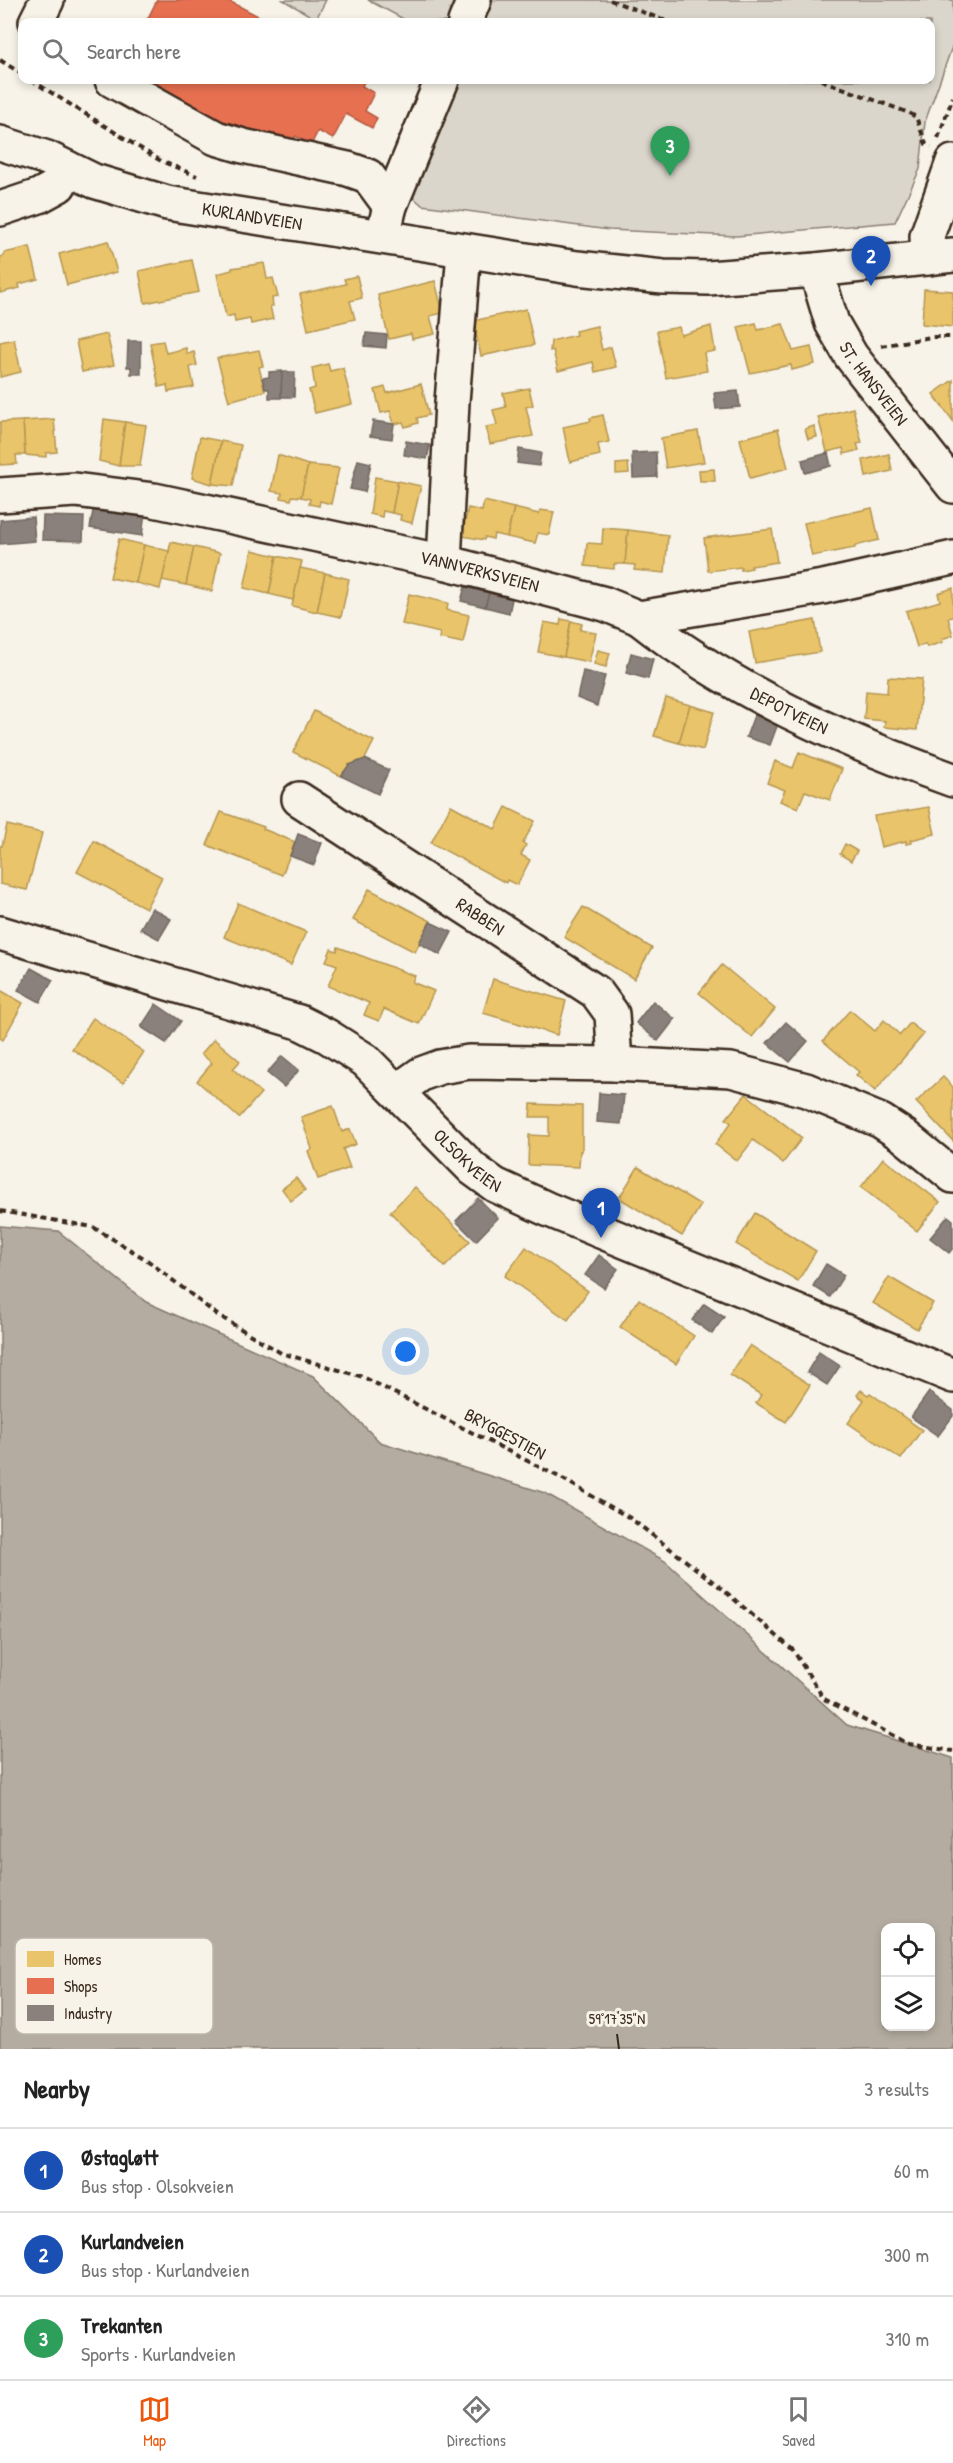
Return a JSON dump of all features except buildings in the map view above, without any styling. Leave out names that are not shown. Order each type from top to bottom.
[{"type":"street","points":[[38,18],[46,0]]},
{"type":"street","points":[[467,18],[474,0]]},
{"type":"street","points":[[119,84],[216,138],[243,147],[348,169],[368,176],[387,222]]},
{"type":"street","points":[[387,222],[440,84]]},
{"type":"street","name":"KURLANDVEIEN","points":[[0,119],[57,163]]},
{"type":"street","name":"KURLANDVEIEN","points":[[0,143],[136,195],[167,203],[387,222],[464,251],[577,268],[663,277],[708,278],[940,257]]},
{"type":"street","points":[[940,257],[929,227],[944,155]]},
{"type":"street","points":[[0,209],[39,196],[59,185],[57,163]]},
{"type":"street","points":[[444,562],[452,402],[464,251]]},
{"type":"street","name":"ST. HANSVEIEN","points":[[816,270],[832,323],[851,356],[953,486]]},
{"type":"street","name":"VANNVERKSVEIEN","points":[[0,495],[64,491],[114,494],[205,510],[444,562],[605,604],[639,618]]},
{"type":"street","points":[[639,618],[823,587],[953,558]]},
{"type":"street","name":"DEPOTVEIEN","points":[[639,618],[678,650],[804,720],[953,780]]},
{"type":"street","name":"RABBEN","points":[[299,799],[596,992],[612,1014],[615,1064]]},
{"type":"street","name":"OLSOKVEIEN","points":[[0,933],[299,1022],[327,1036],[365,1060],[454,1152],[495,1185],[547,1209],[953,1377]]},
{"type":"street","points":[[397,1091],[421,1074],[455,1063],[615,1064],[731,1070],[777,1080],[842,1103],[880,1121],[904,1136],[953,1176]]},
{"type":"path","points":[[610,0],[658,18]]},
{"type":"path","points":[[0,60],[18,71]]},
{"type":"path","points":[[832,84],[916,117],[926,144],[944,155]]},
{"type":"path","points":[[851,356],[889,344],[953,337]]},
{"type":"path","name":"BRYGGESTIEN","points":[[0,1211],[93,1227],[147,1260],[216,1314],[281,1353],[363,1377],[561,1478],[630,1518],[720,1587],[793,1650],[824,1699],[909,1744],[953,1751]]},
{"type":"shaded area","points":[[283,0],[326,0],[317,18]]},
{"type":"shaded area","points":[[368,0],[953,0],[953,44],[925,122],[920,169],[895,222],[736,236],[609,230],[422,205],[389,176],[425,84],[935,84],[935,18],[402,18]]},
{"type":"shaded area","points":[[0,1226],[58,1231],[146,1302],[313,1376],[380,1442],[545,1493],[665,1561],[847,1725],[953,1758],[953,2049],[0,2049]]},
{"type":"place","name":"Trekanten","points":[[670,176]]},
{"type":"place","name":"Kurlandveien","points":[[871,286]]},
{"type":"place","name":"Østagløtt","points":[[601,1238]]}]
